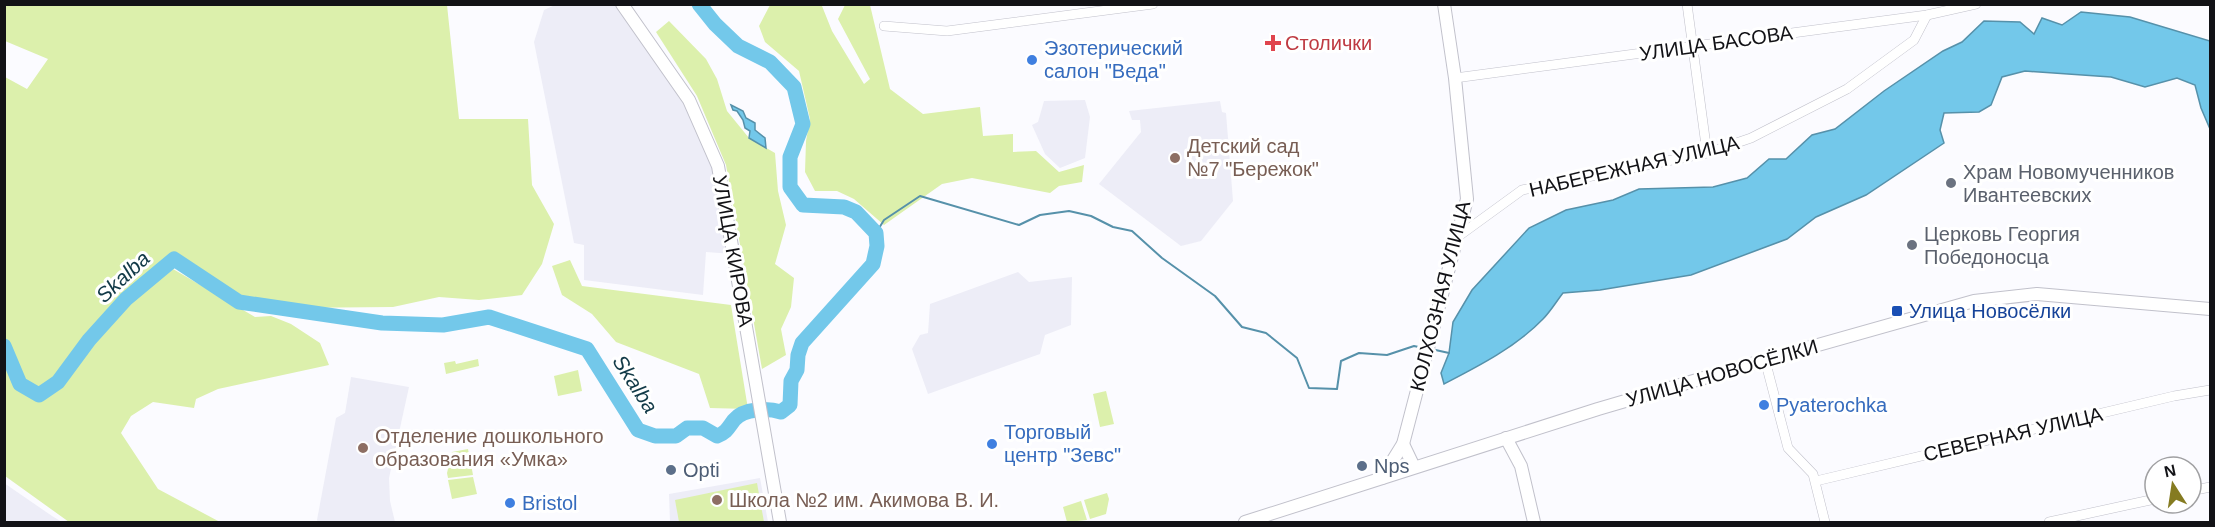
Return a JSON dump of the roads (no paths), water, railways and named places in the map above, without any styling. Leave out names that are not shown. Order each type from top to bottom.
[{"type":"street","name":"УЛИЦА КИРОВА","points":[[622,4],[689,100],[718,166],[780,522]]},
{"type":"street","points":[[884,26],[909,30],[947,31],[1153,4]]},
{"type":"street","name":"КОЛХОЗНАЯ УЛИЦА","points":[[1382,478],[1403,444],[1467,193],[1455,78],[1444,4]]},
{"type":"street","points":[[1687,4],[1707,153]]},
{"type":"street","name":"УЛИЦА БАСОВА","points":[[1455,78],[1927,15],[1977,4]]},
{"type":"street","name":"НАБЕРЕЖНАЯ УЛИЦА","points":[[1456,238],[1522,190],[1707,153],[1751,138],[1847,89],[1914,40],[1927,15]]},
{"type":"street","name":"УЛИЦА НОВОСЁЛКИ","points":[[1245,522],[1506,438],[1765,360],[1974,301],[2037,294],[2211,309]]},
{"type":"street","points":[[1765,360],[1788,448],[1813,474],[1825,522]]},
{"type":"street","name":"СЕВЕРНАЯ УЛИЦА","points":[[1816,481],[2174,396],[2211,390]]},
{"type":"street","points":[[1506,438],[1521,466],[1534,522]]},
{"type":"street","points":[[1403,444],[1414,467]]},
{"type":"street","points":[[2049,522],[2143,502]]},
{"type":"water","points":[[2081,12],[2130,17],[2210,41],[2210,129],[2195,85],[2177,78],[2145,87],[2111,77],[2025,71],[2002,77],[1991,105],[1979,112],[1944,113],[1940,130],[1944,143],[1866,195],[1816,217],[1787,239],[1691,275],[1600,290],[1563,293],[1546,316],[1521,338],[1484,363],[1444,384],[1441,373],[1449,353],[1453,322],[1472,290],[1529,228],[1566,210],[1613,200],[1639,189],[1713,187],[1747,178],[1769,159],[1786,159],[1812,135],[1835,129],[1884,91],[1943,51],[1962,42],[1984,21],[2020,22],[2034,34],[2042,18],[2062,25]]},
{"type":"water","points":[[731,105],[743,111],[746,118],[755,123],[755,130],[765,138],[766,148],[749,138],[750,131],[745,128],[743,120]]},
{"type":"waterway","name":"Skalba","points":[[4,346],[20,384],[39,395],[58,382],[89,340],[126,299],[174,259],[239,302],[382,323],[443,325],[489,317],[587,349],[638,430],[655,436],[676,436],[687,428],[703,428],[717,436],[744,413],[763,410],[781,412],[790,405],[791,381],[797,370],[802,343],[873,264],[877,246],[876,233],[856,212],[844,207],[803,205],[790,187],[790,157],[803,124],[794,87],[770,62],[738,46],[715,24],[699,4]]},
{"type":"waterway","points":[[876,233],[884,220],[920,196],[1019,225],[1040,215],[1069,211],[1091,216],[1113,227],[1132,231],[1162,258],[1215,296],[1242,327],[1266,333],[1297,358],[1309,388],[1337,389],[1341,361],[1359,353],[1387,355],[1414,346],[1423,348]]},
{"type":"waterway","points":[[1431,349],[1449,353]]},
{"type":"place","name":"Столички","points":[[1273,43]]},
{"type":"place","name":"Эзотерический салон \"Веда\"","points":[[1032,60]]},
{"type":"place","name":"Детский сад №7 \"Бережок\"","points":[[1175,158]]},
{"type":"place","name":"Храм Новомученников Ивантеевских","points":[[1951,183]]},
{"type":"place","name":"Церковь Георгия Победоносца","points":[[1912,245]]},
{"type":"place","name":"Улица Новосёлки","points":[[1897,311]]},
{"type":"place","name":"Pyaterochka","points":[[1764,405]]},
{"type":"place","name":"Торговый центр \"Зевс\"","points":[[992,444]]},
{"type":"place","name":"Отделение дошкольного образования «Умка»","points":[[363,448]]},
{"type":"place","name":"Nps","points":[[1362,466]]},
{"type":"place","name":"Opti","points":[[671,470]]},
{"type":"place","name":"Школа №2 им. Акимова В. И.","points":[[717,500]]},
{"type":"place","name":"Bristol","points":[[510,503]]}]
